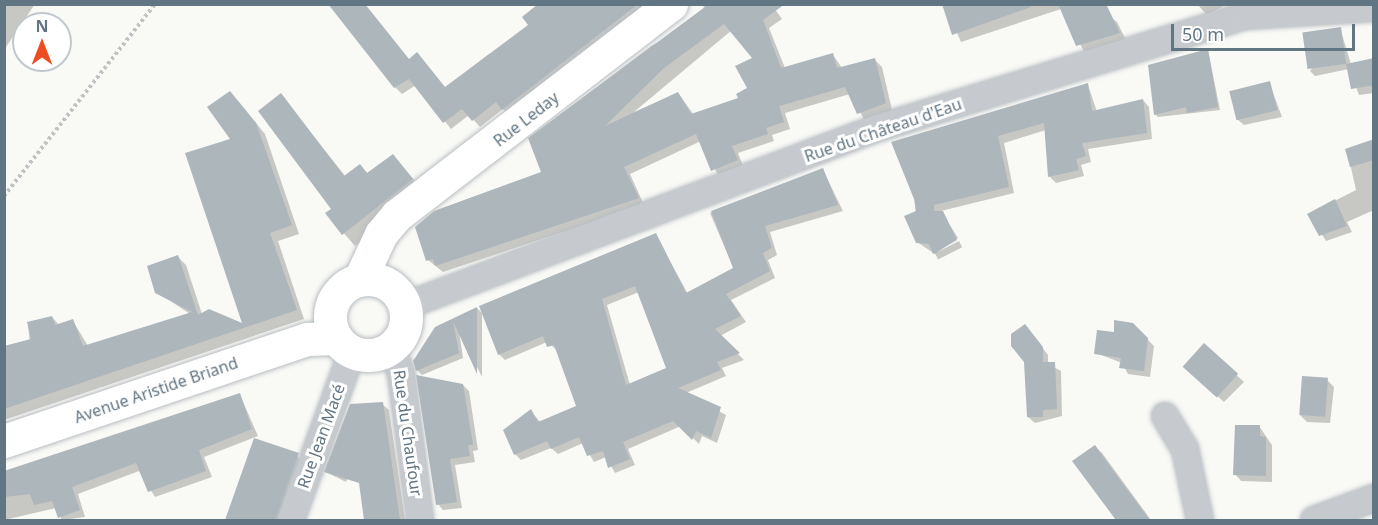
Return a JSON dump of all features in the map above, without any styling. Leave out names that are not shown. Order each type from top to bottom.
[{"type":"main road","name":"Rue Leday","points":[[384,289],[381,234],[398,215],[671,4]]},
{"type":"main road","points":[[384,289],[405,328],[392,347],[373,355],[331,338],[336,296],[384,289]]},
{"type":"main road","name":"Avenue Aristide Briand","points":[[4,441],[331,338]]},
{"type":"street","name":"Rue du Château d'Eau","points":[[384,289],[1240,10],[1374,8]]},
{"type":"street","name":"Rue Jean Macé","points":[[291,520],[331,338]]},
{"type":"street","name":"Rue du Chaufour","points":[[392,347],[401,373],[420,520]]},
{"type":"street","points":[[1165,416],[1185,450],[1200,520]]},
{"type":"street","points":[[1314,520],[1374,498]]},
{"type":"path","points":[[4,196],[155,4]]},
{"type":"building","points":[[328,4],[365,4],[409,59],[417,52],[445,87],[528,25],[522,17],[538,4],[638,4],[502,110],[496,102],[472,121],[462,109],[443,123],[409,79],[394,88]]},
{"type":"building","points":[[709,4],[785,4],[763,20],[781,68],[833,53],[837,68],[875,58],[886,103],[857,114],[845,87],[779,106],[784,122],[766,128],[768,134],[732,146],[738,160],[711,171],[696,134],[624,167],[639,198],[435,266],[433,259],[426,261],[415,227],[434,211],[541,172],[528,138]],"holes":[[[724,24],[752,58],[735,66],[747,88],[736,94],[738,98],[691,114],[678,92],[605,126],[664,68]]]},
{"type":"building","points":[[942,4],[1030,4],[1031,7],[952,35]]},
{"type":"building","points":[[1058,4],[1106,4],[1120,33],[1076,46]]},
{"type":"building","points":[[1341,27],[1346,64],[1308,69],[1302,32]]},
{"type":"building","points":[[1208,49],[1218,107],[1187,113],[1186,107],[1154,115],[1148,65]]},
{"type":"building","points":[[1374,58],[1374,85],[1351,89],[1346,64]]},
{"type":"building","points":[[1270,81],[1277,110],[1237,120],[1229,91]]},
{"type":"building","points":[[1088,83],[1092,111],[1143,99],[1147,133],[1082,143],[1086,156],[1076,159],[1079,170],[1048,177],[1044,123],[998,136],[1009,187],[934,205],[934,211],[943,211],[957,240],[933,254],[929,244],[916,243],[904,216],[916,211],[914,199],[891,142]]},
{"type":"building","points":[[230,91],[256,123],[292,225],[270,233],[297,310],[4,409],[4,346],[31,339],[27,322],[52,316],[55,325],[73,319],[83,346],[192,312],[155,293],[147,266],[178,255],[198,315],[209,309],[242,323],[185,153],[230,139],[207,107]]},
{"type":"building","points":[[281,93],[344,176],[360,164],[367,173],[393,154],[413,179],[342,235],[325,213],[331,209],[258,111]]},
{"type":"building","points":[[1374,139],[1374,160],[1350,167],[1345,149]]},
{"type":"building","points":[[823,168],[838,205],[765,226],[772,248],[763,253],[770,271],[726,294],[741,316],[715,329],[740,353],[717,362],[721,370],[678,388],[721,407],[711,438],[696,431],[692,440],[673,421],[623,442],[630,459],[608,468],[603,451],[587,456],[579,437],[551,449],[547,441],[514,455],[503,430],[531,409],[538,422],[576,406],[554,345],[547,347],[543,336],[498,355],[479,306],[656,233],[686,293],[733,268],[711,211]],"holes":[[[635,286],[666,368],[626,385],[602,299]]]},
{"type":"building","points":[[1335,199],[1347,226],[1319,236],[1307,214]]},
{"type":"building","points":[[477,307],[477,374],[453,321],[459,353],[416,371],[413,361],[435,327]]},
{"type":"building","points":[[1114,320],[1133,323],[1148,338],[1144,371],[1119,368],[1121,358],[1094,354],[1097,330],[1114,332]]},
{"type":"building","points":[[1025,324],[1043,347],[1043,362],[1055,362],[1057,409],[1043,410],[1043,417],[1027,417],[1024,362],[1011,346],[1011,334]]},
{"type":"building","points":[[1204,343],[1238,374],[1217,398],[1183,367]]},
{"type":"building","points":[[416,375],[463,384],[473,445],[468,445],[470,456],[450,459],[457,502],[436,505]]},
{"type":"building","points":[[1302,376],[1328,378],[1325,417],[1299,415]]},
{"type":"building","points":[[240,393],[252,429],[199,450],[206,471],[148,492],[136,463],[72,487],[80,510],[58,518],[52,501],[34,505],[30,494],[4,497],[4,471]]},
{"type":"building","points":[[383,402],[400,520],[364,520],[359,483],[324,472],[350,404]]},
{"type":"building","points":[[1235,425],[1260,425],[1260,436],[1266,437],[1266,476],[1233,475]]},
{"type":"building","points":[[254,438],[299,453],[276,520],[225,520]]},
{"type":"building","points":[[1095,445],[1150,520],[1116,520],[1072,461]]}]
